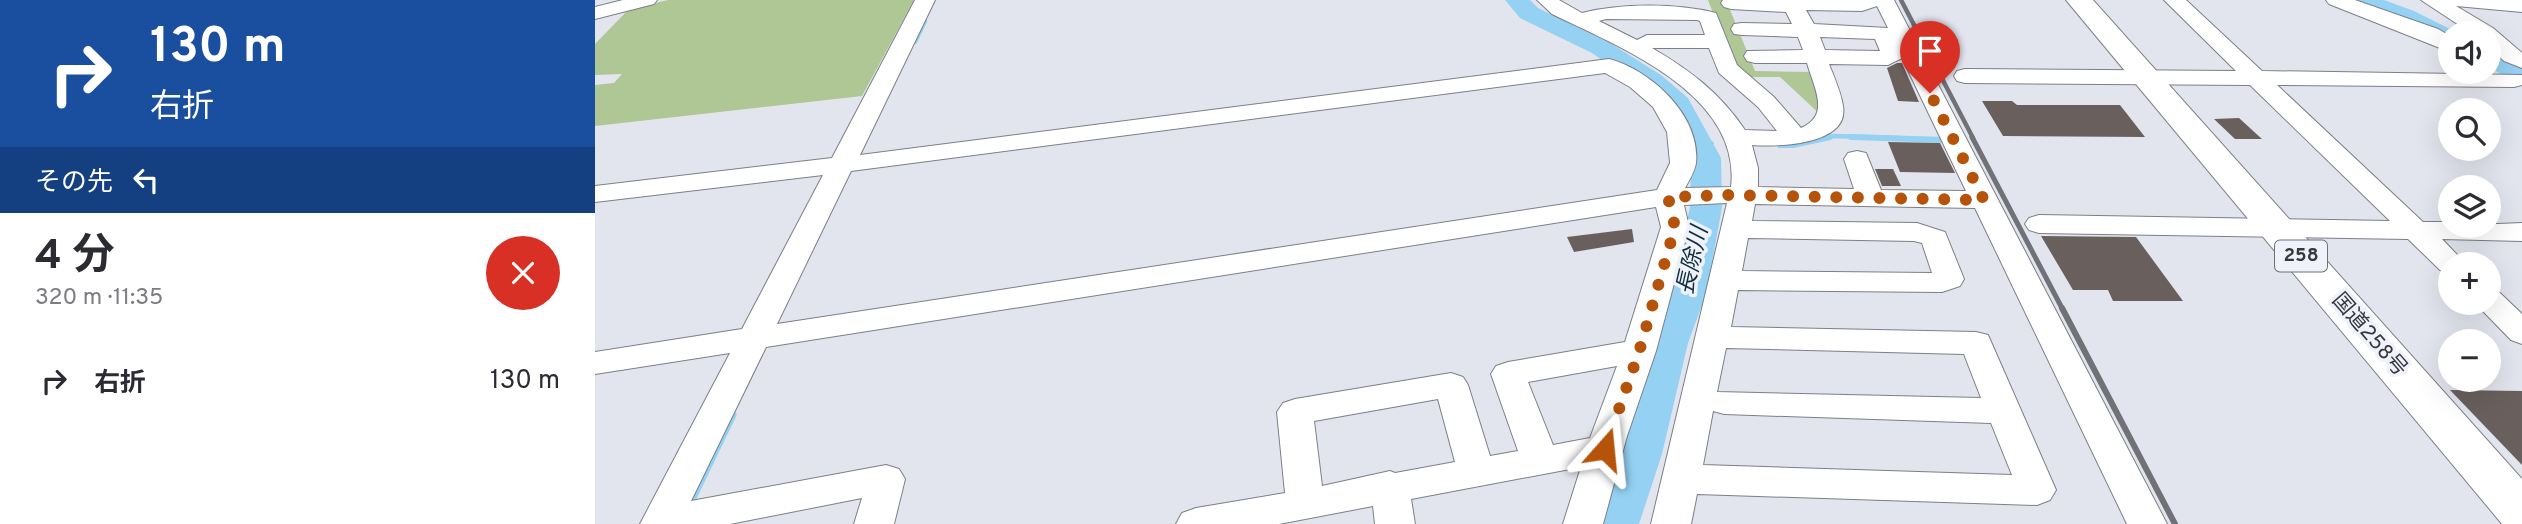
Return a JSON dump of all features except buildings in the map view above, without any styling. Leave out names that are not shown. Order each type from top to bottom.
[{"type":"highway","name":"国道258号","points":[[2079,0],[2278,230],[2509,484],[2522,513]]},
{"type":"street","points":[[595,13],[647,0]]},
{"type":"street","points":[[660,523],[925,0]]},
{"type":"street","points":[[1547,0],[1559,10],[1688,79],[1725,118],[1736,137],[1744,160],[1735,195],[1736,229],[1671,524]]},
{"type":"street","points":[[1731,3],[1862,5],[1869,2],[1868,0]]},
{"type":"street","points":[[1884,0],[2147,524]]},
{"type":"street","points":[[2174,0],[2438,252]]},
{"type":"street","points":[[2431,0],[2465,21]]},
{"type":"street","points":[[2452,0],[2520,7]]},
{"type":"street","points":[[2341,1],[2438,38]]},
{"type":"street","points":[[1736,137],[1795,137],[1822,127],[1830,119],[1832,109],[1807,30],[1801,16],[1790,2]]},
{"type":"street","points":[[1580,20],[1605,13],[1697,14],[1709,17],[1727,68],[1766,102],[1795,137]]},
{"type":"street","points":[[1742,29],[1884,34],[1893,55],[1888,58],[1755,56]]},
{"type":"street","points":[[1647,41],[1717,42]]},
{"type":"street","points":[[2501,46],[2519,75]]},
{"type":"street","points":[[595,194],[1609,66],[1638,82],[1663,103],[1679,132],[1683,163],[1675,227],[1639,352],[1605,449],[1583,524]]},
{"type":"street","points":[[1688,79],[1727,68]]},
{"type":"street","points":[[2501,70],[2519,75]]},
{"type":"street","points":[[1965,76],[2519,75]]},
{"type":"street","points":[[1857,159],[1870,198]]},
{"type":"street","points":[[595,363],[1678,196],[1984,200]]},
{"type":"street","points":[[2039,224],[2522,232]]},
{"type":"street","points":[[1725,280],[1942,283],[1949,279],[1935,237],[1917,232],[1736,229]]},
{"type":"street","points":[[2501,312],[2522,333]]},
{"type":"street","points":[[1680,479],[2036,489],[1976,343],[1713,337]]},
{"type":"street","points":[[1539,460],[1508,373],[1639,352]]},
{"type":"street","points":[[1305,503],[1295,412],[1451,385],[1476,471]]},
{"type":"street","points":[[1724,402],[2004,411]]},
{"type":"street","points":[[1196,524],[1390,486],[1605,449]]},
{"type":"street","points":[[660,523],[886,479],[874,524]]},
{"type":"street","points":[[1390,486],[1395,524]]},
{"type":"green space","points":[[668,0],[914,0],[862,96],[595,126],[595,85],[614,83],[622,74],[595,75],[595,44],[629,9]]},
{"type":"green space","points":[[1708,0],[1726,0],[1755,71],[1812,72],[1823,117],[1780,77],[1748,77],[1733,65]]},
{"type":"waterway","name":"長除川","points":[[1517,0],[1529,13],[1601,48],[1651,81],[1678,104],[1706,158],[1706,207],[1689,291],[1669,343],[1640,454],[1616,524]]},
{"type":"waterway","points":[[2362,0],[2405,16],[2438,33]]},
{"type":"waterway","points":[[915,42],[925,21]]},
{"type":"waterway","points":[[2501,65],[2522,76]]},
{"type":"waterway","points":[[1780,145],[1830,137]]},
{"type":"waterway","points":[[1851,137],[1945,140]]},
{"type":"waterway","points":[[1822,138],[1900,138]]},
{"type":"waterway","points":[[1700,143],[1711,144]]},
{"type":"waterway","points":[[692,500],[733,415]]},
{"type":"railway","points":[[1901,0],[1973,138]]},
{"type":"railway","points":[[1972,137],[2063,310]]},
{"type":"railway","points":[[2062,308],[2175,524]]},
{"type":"route","points":[[1605,449],[1639,352],[1675,227],[1668,197],[1727,195],[1984,200],[1930,93]]}]
